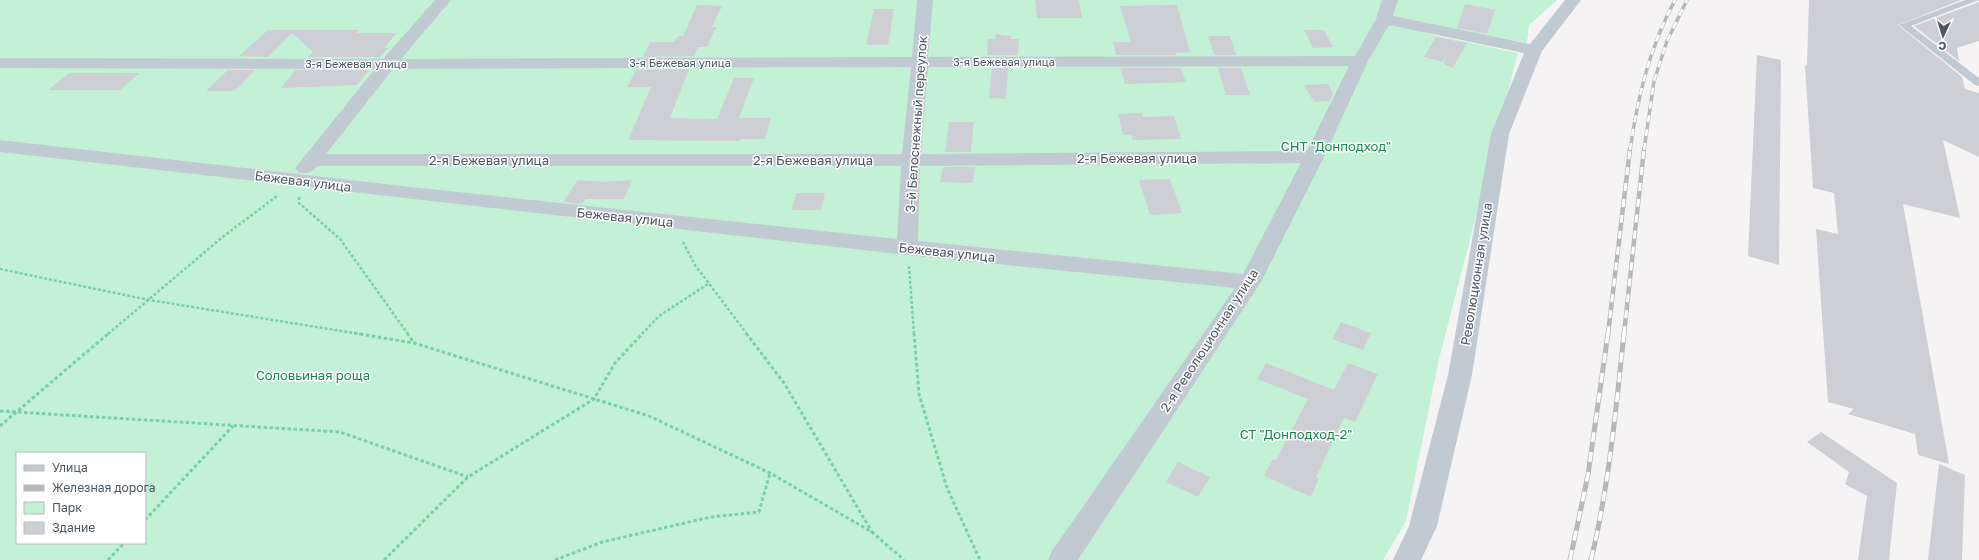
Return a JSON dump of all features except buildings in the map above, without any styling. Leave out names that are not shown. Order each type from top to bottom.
[{"type":"street","points":[[297,181],[311,160],[388,64],[443,0]]},
{"type":"street","name":"3-й Белоснежный переулок","points":[[908,248],[912,160],[925,0]]},
{"type":"street","name":"Революционная улица","points":[[1407,560],[1423,526],[1460,375],[1500,134],[1534,50],[1573,0]]},
{"type":"street","points":[[1387,9],[1534,50]]},
{"type":"street","name":"2-я Революционная улица","points":[[1062,560],[1250,282],[1387,9]]},
{"type":"street","name":"3-я Бежевая улица","points":[[0,63],[388,64],[1360,61]]},
{"type":"street","name":"Бежевая улица","points":[[0,146],[130,159],[297,181],[908,248],[1250,282]]},
{"type":"street","name":"2-я Бежевая улица","points":[[311,160],[912,160],[1314,157]]},
{"type":"lane","points":[[1974,0],[1904,25],[1979,83]]},
{"type":"path","points":[[0,426],[225,236],[297,181]]},
{"type":"path","points":[[297,181],[299,203],[340,239],[414,343]]},
{"type":"path","points":[[674,222],[695,265],[784,383],[872,532]]},
{"type":"path","points":[[908,248],[919,394],[947,488],[980,560]]},
{"type":"path","points":[[0,269],[149,300],[414,343],[649,416],[770,473],[872,532],[904,560]]},
{"type":"path","points":[[384,560],[468,477],[594,399],[615,363],[659,316],[708,284]]},
{"type":"path","points":[[0,411],[340,432],[468,477]]},
{"type":"path","points":[[146,519],[233,426]]},
{"type":"path","points":[[555,560],[602,542],[711,518],[759,512],[770,473]]},
{"type":"path","points":[[108,560],[123,544]]},
{"type":"green space","points":[[0,0],[1557,0],[1529,25],[1527,43],[1429,25],[1429,34],[1518,53],[1439,359],[1406,521],[1383,560],[0,560]]},
{"type":"railway","points":[[1630,150],[1641,92],[1651,55],[1675,0]]},
{"type":"railway","points":[[1644,150],[1654,81],[1667,41],[1687,0]]},
{"type":"railway","points":[[1608,334],[1630,149]]},
{"type":"railway","points":[[1624,334],[1644,149]]},
{"type":"railway","points":[[1570,560],[1588,475],[1608,333]]},
{"type":"railway","points":[[1591,560],[1603,504],[1615,419],[1624,333]]},
{"type":"park label","name":"СНТ \"Донподход\"","points":[[1336,146]]},
{"type":"park label","name":"Соловьиная роща","points":[[313,375]]},
{"type":"park label","name":"СТ \"Донподход-2\"","points":[[1296,434]]}]
